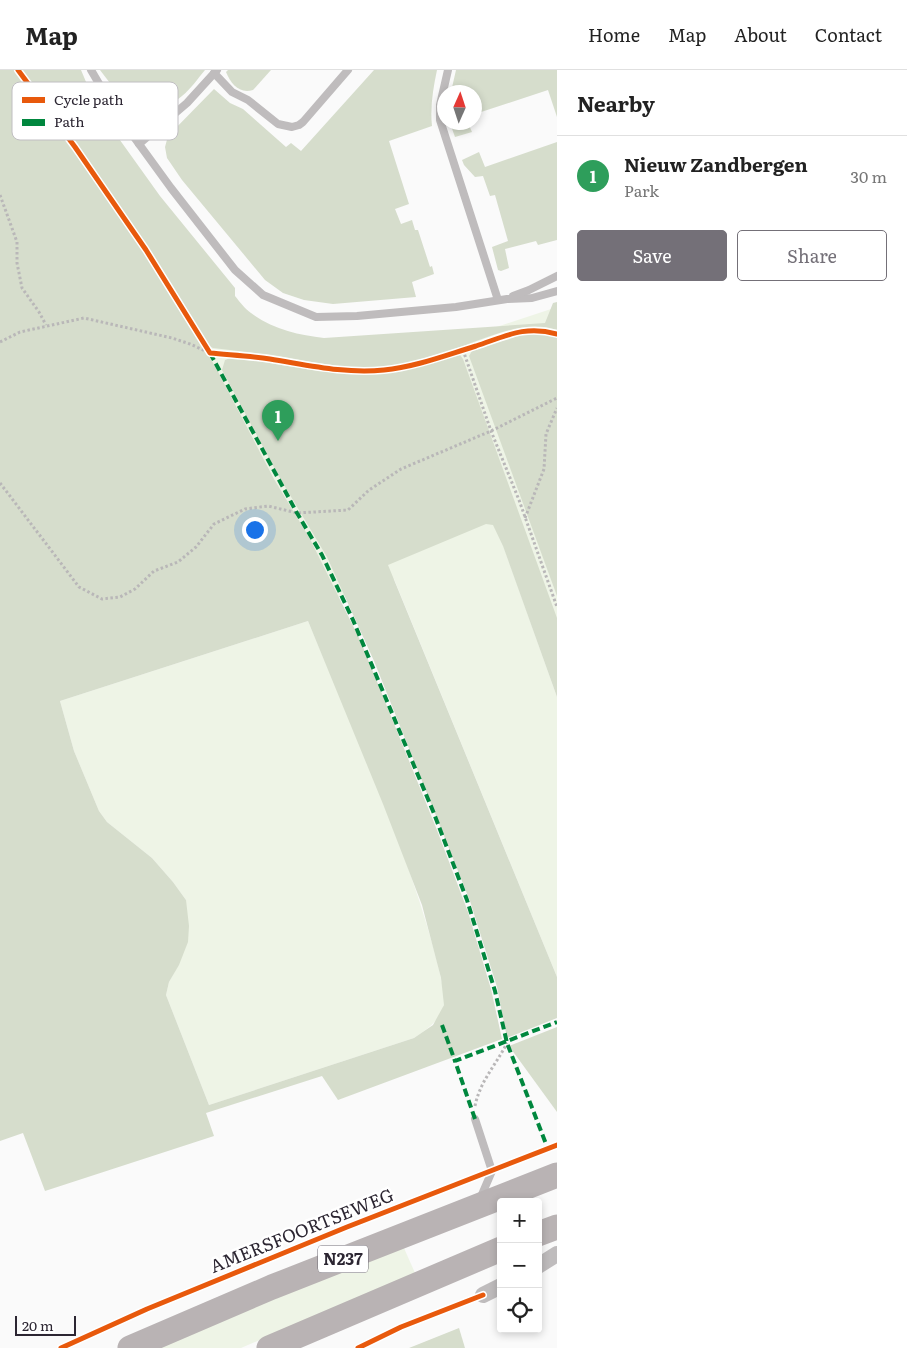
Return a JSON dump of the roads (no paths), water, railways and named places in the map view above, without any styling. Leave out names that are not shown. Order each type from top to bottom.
[{"type":"main road","name":"N237","points":[[130,1348],[272,1287],[557,1175]]},
{"type":"main road","points":[[542,1233],[557,1227]]},
{"type":"main road","points":[[268,1348],[497,1252]]},
{"type":"street","points":[[542,1263],[557,1254]]},
{"type":"street","points":[[483,1295],[497,1288]]},
{"type":"lane","points":[[91,70],[98,82]]},
{"type":"lane","points":[[178,111],[215,72],[232,92],[248,100],[278,124],[292,127],[303,122],[348,70]]},
{"type":"lane","points":[[448,70],[441,100],[440,120],[498,300]]},
{"type":"lane","points":[[136,140],[235,270],[263,295],[316,317],[357,316],[456,307],[498,300],[532,298],[557,291]]},
{"type":"lane","points":[[139,144],[144,140]]},
{"type":"lane","points":[[507,299],[557,276]]},
{"type":"lane","points":[[475,1119],[492,1171],[478,1206]]},
{"type":"place","name":"Nieuw Zandbergen","points":[[278,441]]}]
